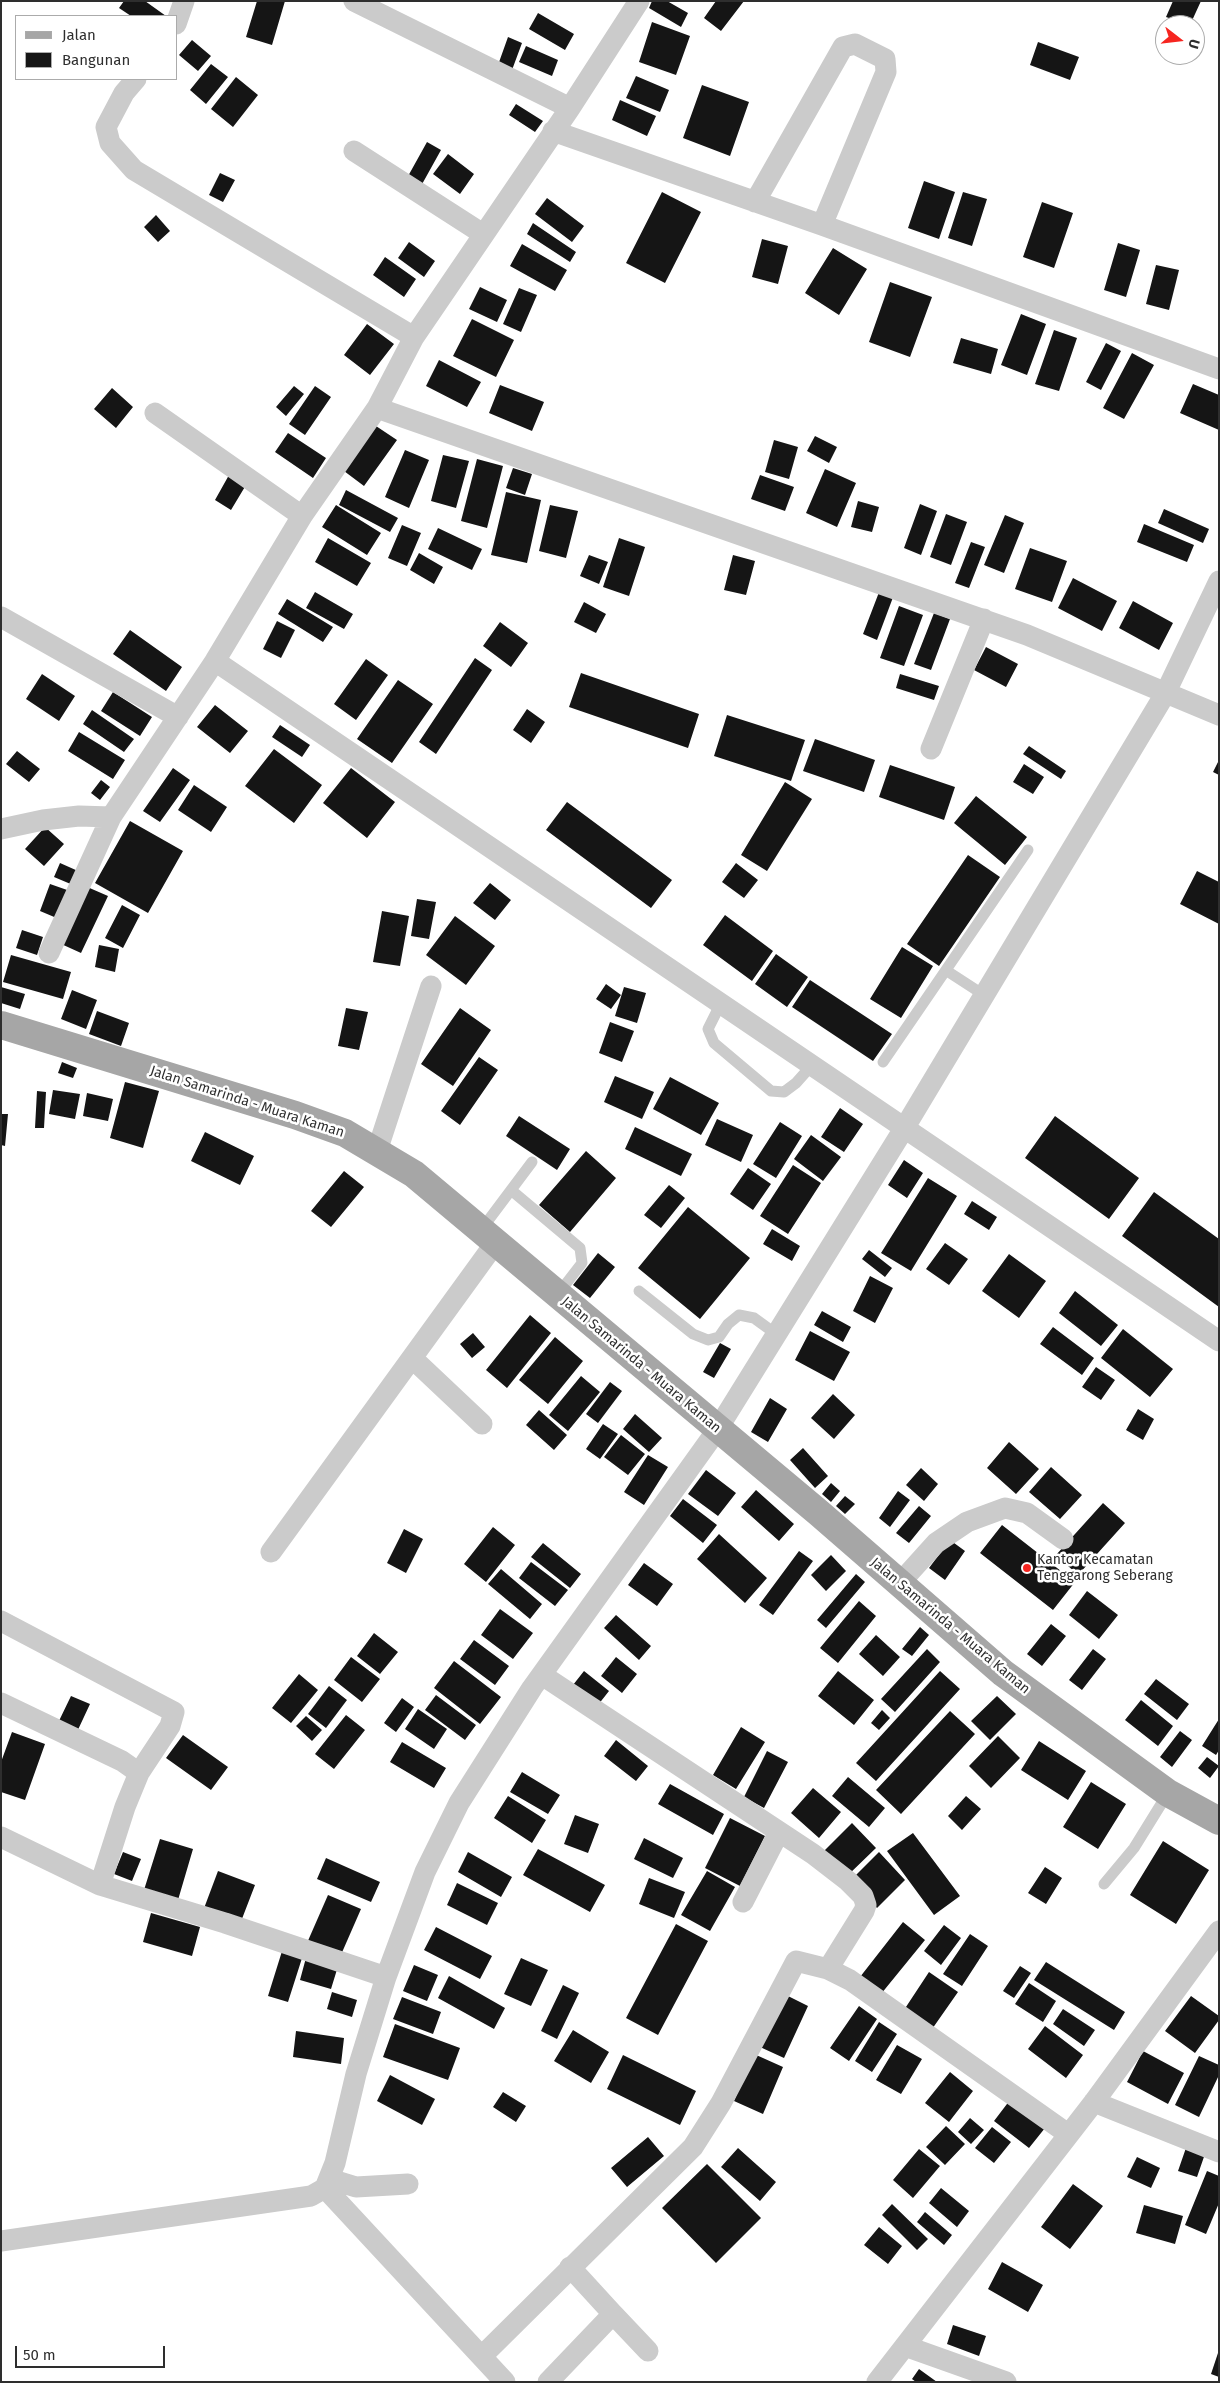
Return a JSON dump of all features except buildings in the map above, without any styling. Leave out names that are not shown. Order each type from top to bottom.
[{"type":"main road","name":"Jalan Samarinda - Muara Kaman","points":[[1,1025],[295,1114],[345,1133],[414,1174],[717,1430],[819,1513],[1003,1673],[1168,1793],[1219,1821]]},
{"type":"street","points":[[178,18],[184,1]]},
{"type":"street","points":[[354,1],[570,108]]},
{"type":"street","points":[[49,953],[111,818],[215,661],[302,516],[377,408],[414,337],[570,108],[638,1]]},
{"type":"street","points":[[755,202],[844,47],[855,44],[885,59],[886,72],[822,225]]},
{"type":"street","points":[[135,80],[124,93],[106,127],[110,143],[134,170],[414,337]]},
{"type":"street","points":[[553,131],[822,225],[1219,369]]},
{"type":"street","points":[[354,151],[483,234]]},
{"type":"street","points":[[377,408],[1027,634],[1165,694],[1219,715]]},
{"type":"street","points":[[155,413],[302,516]]},
{"type":"street","points":[[1,2241],[311,2196],[327,2183],[356,2074],[386,1977],[425,1872],[441,1836],[542,1675],[717,1430],[905,1128],[1165,694],[1219,581]]},
{"type":"street","points":[[1,617],[178,717]]},
{"type":"street","points":[[931,749],[984,619]]},
{"type":"street","points":[[215,661],[812,1064],[1219,1342]]},
{"type":"street","points":[[1,829],[43,820],[78,816],[111,818]]},
{"type":"street","points":[[376,1151],[431,986]]},
{"type":"street","points":[[271,1552],[412,1358],[488,1236]]},
{"type":"street","points":[[412,1358],[482,1424]]},
{"type":"street","points":[[899,1584],[936,1543],[967,1522],[1005,1508],[1027,1513],[1063,1539]]},
{"type":"street","points":[[1,1621],[174,1712],[170,1726],[140,1773],[125,1806],[100,1885]]},
{"type":"street","points":[[542,1675],[779,1832],[848,1881],[866,1901],[864,1911],[828,1969]]},
{"type":"street","points":[[1,1703],[122,1761],[140,1773]]},
{"type":"street","points":[[743,1902],[779,1832]]},
{"type":"street","points":[[1,1837],[100,1885],[225,1923],[386,1977]]},
{"type":"street","points":[[877,2382],[1094,2102],[1219,1931]]},
{"type":"street","points":[[482,2356],[693,2147],[732,2081],[794,1963],[800,1961],[828,1969],[870,1994],[1068,2134]]},
{"type":"street","points":[[1094,2102],[1219,2152]]},
{"type":"street","points":[[327,2183],[356,2187],[408,2184]]},
{"type":"street","points":[[327,2183],[505,2382]]},
{"type":"street","points":[[570,2267],[648,2351]]},
{"type":"street","points":[[548,2382],[613,2314]]},
{"type":"street","points":[[905,2346],[1006,2382]]},
{"type":"lane","points":[[883,1062],[1028,850]]},
{"type":"lane","points":[[946,971],[984,995]]},
{"type":"lane","points":[[721,1003],[708,1029],[714,1043],[771,1091],[784,1092],[796,1083],[812,1064]]},
{"type":"lane","points":[[488,1236],[511,1190],[532,1162]]},
{"type":"lane","points":[[511,1190],[580,1248],[582,1262],[558,1294]]},
{"type":"lane","points":[[639,1291],[693,1334],[708,1340],[719,1337],[728,1324],[739,1316],[754,1318],[776,1334]]},
{"type":"lane","points":[[1104,1884],[1134,1848],[1168,1793]]},
{"type":"place","name":"Kantor Kecamatan Tenggarong Seberang","points":[[1027,1568]]}]
